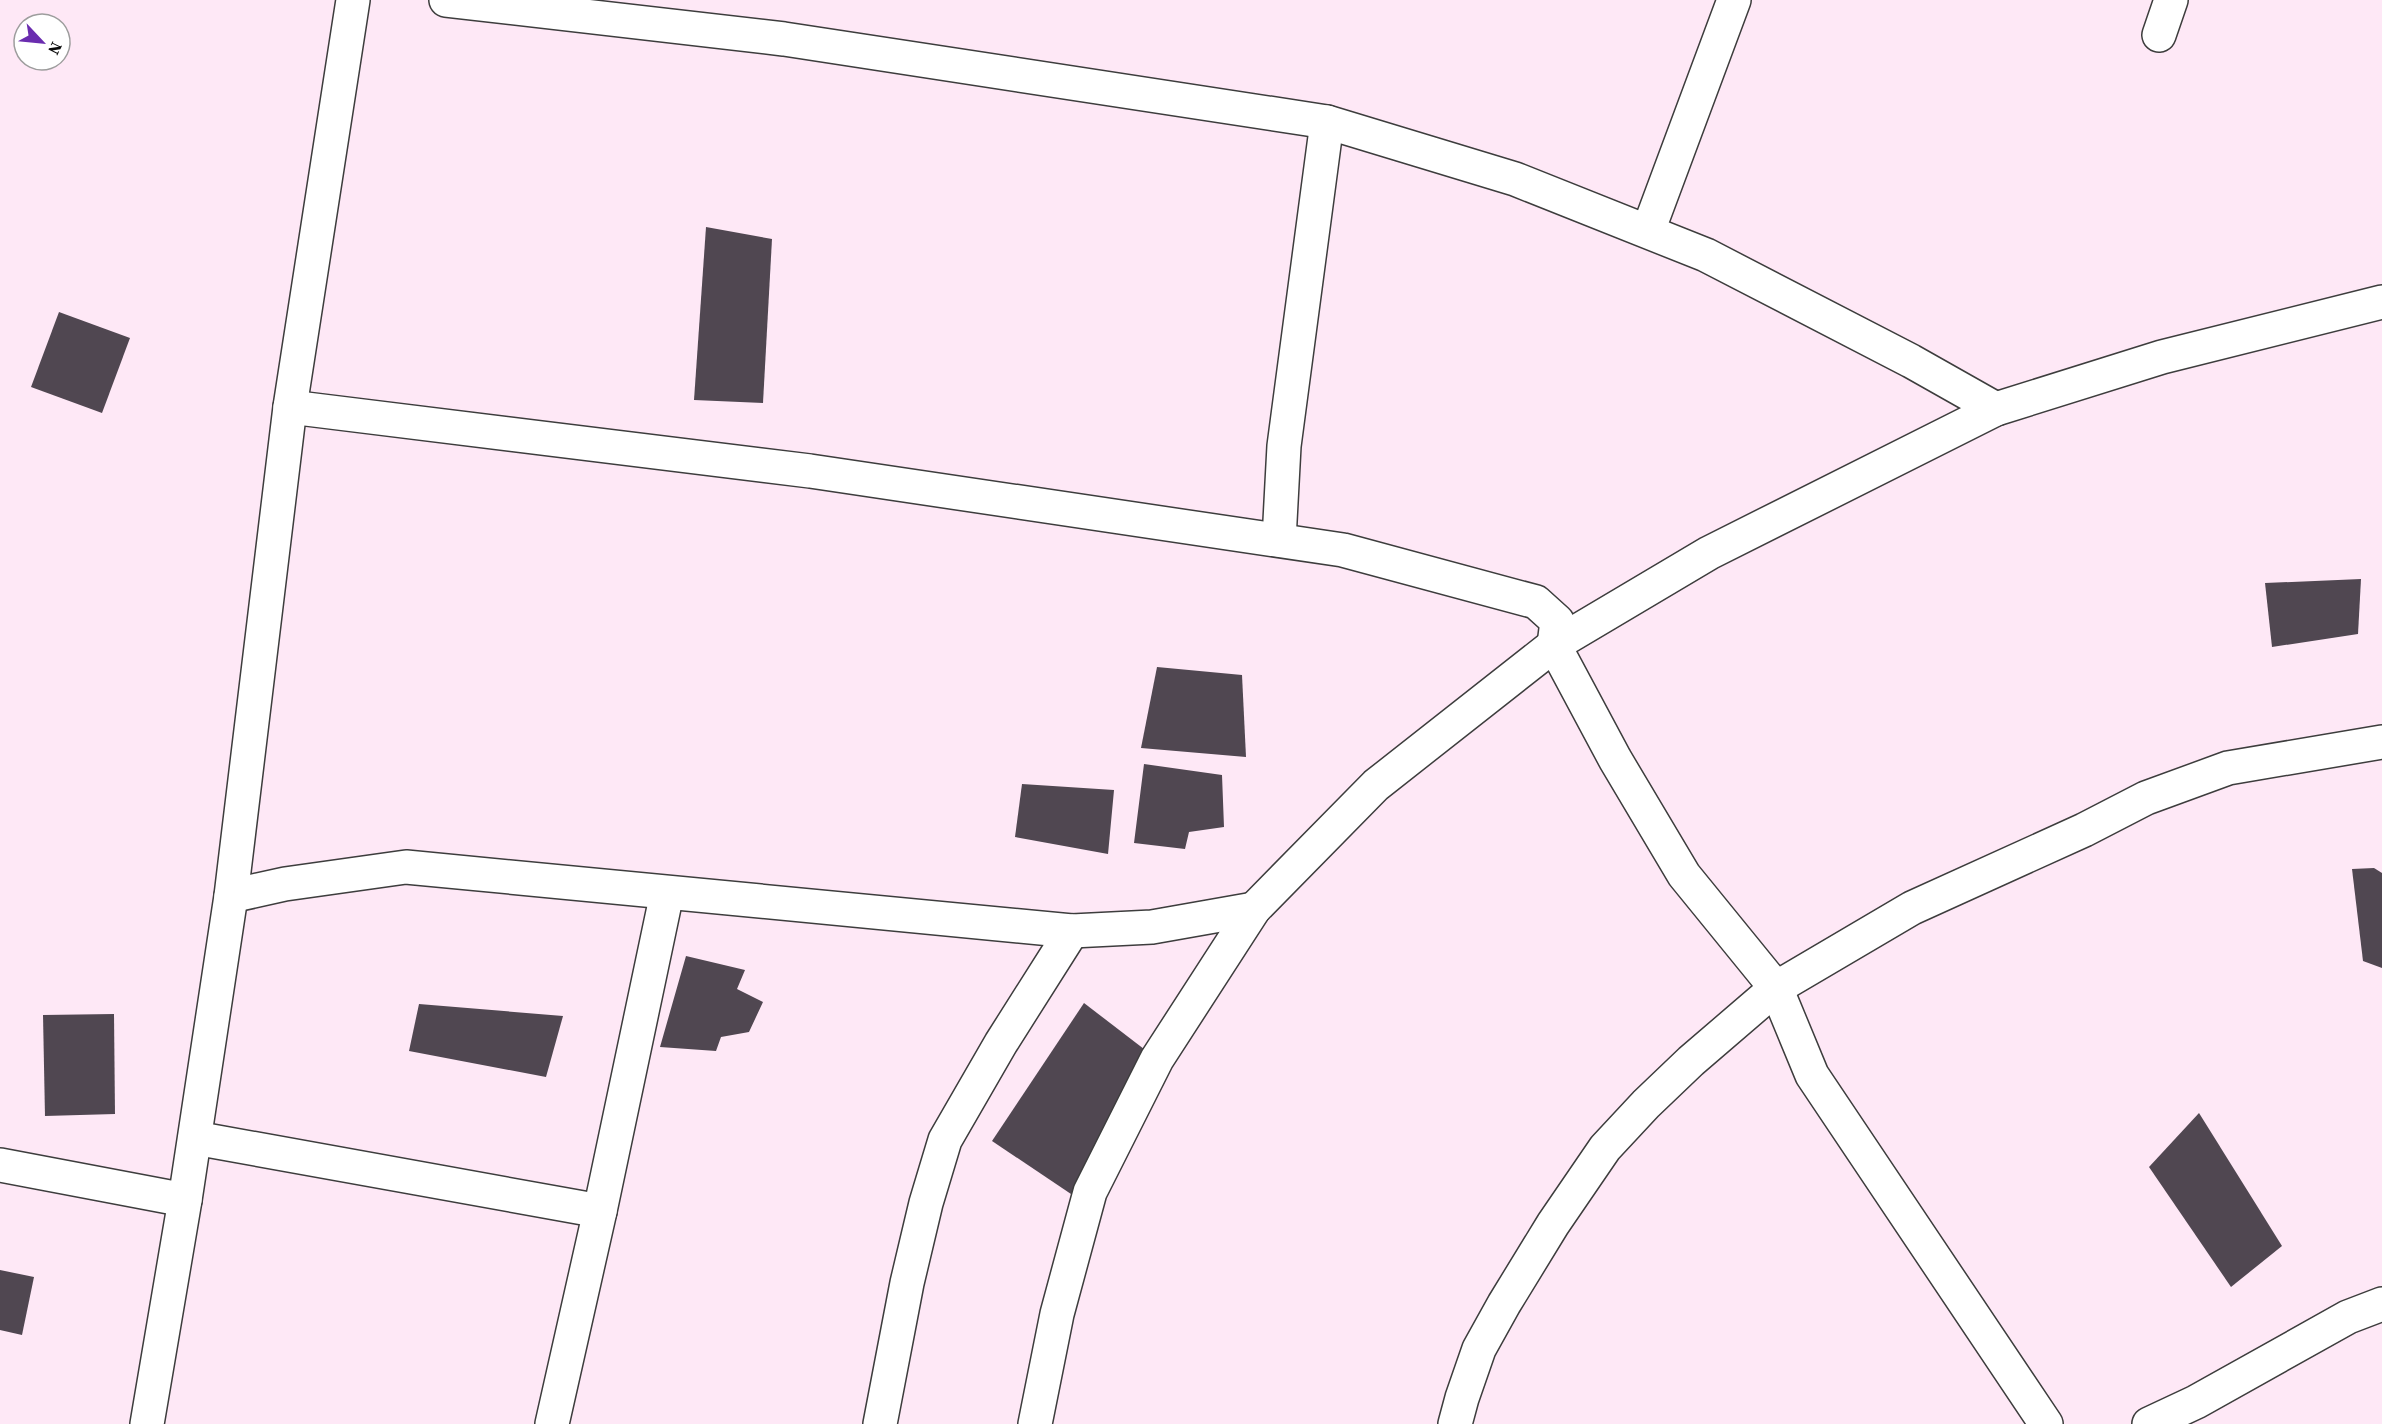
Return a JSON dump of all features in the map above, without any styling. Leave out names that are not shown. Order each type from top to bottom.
[{"type":"street","points":[[147,1424],[195,1138],[231,896],[290,407],[353,0]]},
{"type":"street","points":[[446,0],[784,39],[1328,122],[1515,179],[1706,255],[1911,361],[1996,409]]},
{"type":"street","points":[[1648,231],[1734,0]]},
{"type":"street","points":[[2159,35],[2171,0]]},
{"type":"street","points":[[1279,540],[1284,446],[1328,122]]},
{"type":"street","points":[[1035,1424],[1057,1314],[1089,1192],[1163,1048],[1254,909],[1376,784],[1554,645],[1709,553],[1996,409],[2162,357],[2382,302]]},
{"type":"street","points":[[290,407],[810,471],[1344,550],[1536,602],[1557,621],[1554,645],[1615,759],[1684,875],[1776,988],[1812,1076],[2046,1424]]},
{"type":"street","points":[[1455,1424],[1461,1398],[1479,1349],[1547,1234],[1605,1148],[1691,1061],[1776,988],[1912,908],[2084,830],[2146,798],[2228,768],[2382,742]]},
{"type":"street","points":[[231,896],[285,884],[406,867],[1072,931],[1152,927],[1254,909]]},
{"type":"street","points":[[552,1424],[600,1211],[667,893]]},
{"type":"street","points":[[880,1424],[910,1271],[926,1203],[945,1140],[1001,1043],[1072,931]]},
{"type":"street","points":[[195,1138],[600,1211]]},
{"type":"street","points":[[0,1165],[185,1200]]},
{"type":"street","points":[[2149,1424],[2196,1402],[2348,1317],[2382,1304]]},
{"type":"building","points":[[706,227],[772,239],[763,403],[694,400]]},
{"type":"building","points":[[59,312],[130,338],[102,413],[31,387]]},
{"type":"building","points":[[2361,579],[2358,634],[2272,647],[2265,583]]},
{"type":"building","points":[[1157,667],[1242,675],[1246,757],[1141,748]]},
{"type":"building","points":[[1144,764],[1222,775],[1224,827],[1189,832],[1185,849],[1134,843]]},
{"type":"building","points":[[1022,784],[1114,790],[1108,854],[1015,837]]},
{"type":"building","points":[[2374,868],[2382,873],[2382,968],[2363,961],[2352,869]]},
{"type":"building","points":[[686,956],[745,970],[737,989],[763,1002],[749,1032],[721,1037],[716,1051],[660,1047]]},
{"type":"building","points":[[1084,1003],[1157,1059],[1071,1194],[992,1141]]},
{"type":"building","points":[[419,1004],[563,1016],[546,1077],[409,1051]]},
{"type":"building","points":[[114,1014],[115,1114],[45,1116],[43,1015]]},
{"type":"building","points":[[2199,1113],[2282,1246],[2231,1287],[2149,1167]]},
{"type":"building","points":[[0,1270],[34,1277],[22,1335],[0,1330]]}]
